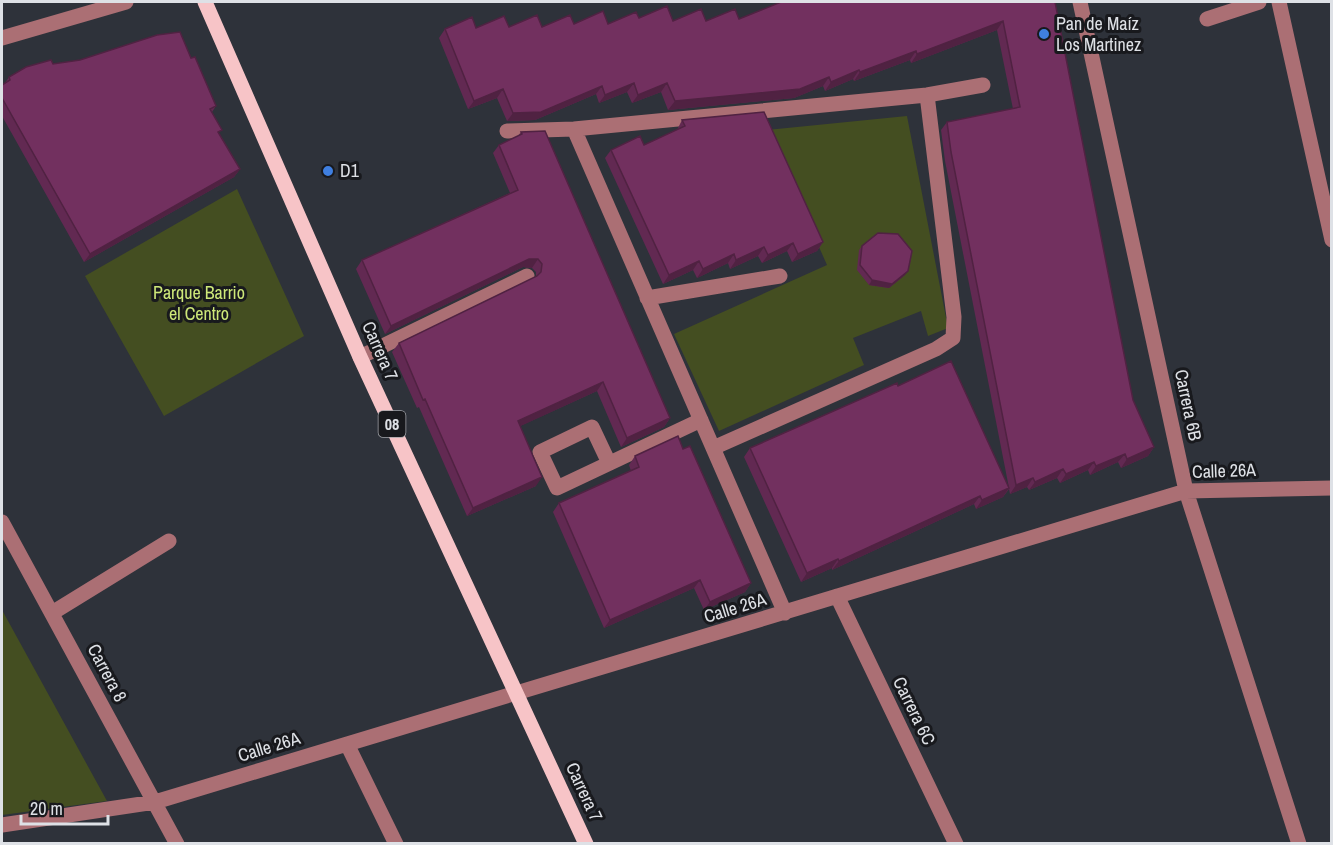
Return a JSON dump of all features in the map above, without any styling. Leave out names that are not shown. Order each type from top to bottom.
[{"type":"main road","name":"Carrera 7","points":[[206,2],[360,357],[586,843]]},
{"type":"street","points":[[2,38],[126,2]]},
{"type":"street","name":"Carrera 6B","points":[[1080,2],[1186,491],[1299,843]]},
{"type":"street","points":[[1207,19],[1259,2]]},
{"type":"street","points":[[1279,2],[1332,240]]},
{"type":"street","points":[[507,131],[574,129],[927,95],[983,86]]},
{"type":"street","points":[[713,448],[936,349],[953,338],[954,318],[927,95]]},
{"type":"street","points":[[574,129],[785,613]]},
{"type":"street","points":[[360,357],[527,276]]},
{"type":"street","points":[[647,298],[780,276]]},
{"type":"street","points":[[609,463],[592,427],[540,452],[557,488],[701,420]]},
{"type":"street","name":"Calle 26A","points":[[2,825],[155,802],[1186,491],[1332,488]]},
{"type":"street","name":"Carrera 8","points":[[2,522],[177,843]]},
{"type":"street","points":[[52,613],[169,542]]},
{"type":"street","name":"Carrera 6C","points":[[837,596],[956,843]]},
{"type":"street","points":[[347,744],[396,843]]},
{"type":"green space","points":[[907,116],[948,328],[928,336],[921,311],[853,338],[864,365],[719,431],[674,334],[827,265],[767,130]]},
{"type":"green space","name":"Parque Barrio el Centro","points":[[237,189],[304,336],[164,416],[85,276]]},
{"type":"green space","points":[[2,610],[107,801],[2,815]]},
{"type":"building","points":[[781,2],[1055,2],[1133,400],[1154,447],[1127,459],[1125,454],[1096,466],[1094,462],[1066,474],[1063,469],[1035,482],[1033,478],[1016,485],[947,122],[1020,107],[1003,21],[917,54],[916,51],[831,82],[829,77],[800,89],[675,101],[667,83],[638,95],[634,83],[605,95],[602,86],[541,112],[513,113],[503,89],[474,101],[445,29],[472,17],[476,28],[504,16],[509,27],[537,15],[542,27],[570,15],[574,24],[603,11],[608,24],[636,12],[639,18],[667,6],[673,21],[701,9],[706,21],[735,9],[739,19]]},
{"type":"building","points":[[180,32],[191,58],[195,57],[216,106],[210,109],[222,130],[218,132],[240,169],[90,254],[2,98],[2,85],[10,80],[9,77],[26,67],[51,60],[53,64],[80,60],[157,35]]},
{"type":"building","points":[[764,112],[823,242],[798,254],[793,243],[768,255],[764,247],[736,260],[734,254],[703,269],[699,261],[669,275],[611,150],[640,136],[644,145],[685,126],[682,120]]},
{"type":"building","points":[[545,131],[670,418],[627,438],[603,382],[518,421],[542,477],[473,508],[399,343],[537,276],[541,272],[542,264],[538,259],[529,259],[391,326],[362,260],[518,190],[499,145],[522,134],[521,132]]},
{"type":"building","points":[[878,233],[898,234],[912,251],[908,271],[892,284],[872,280],[860,265],[862,246]]},
{"type":"building","points":[[951,361],[1009,488],[982,500],[980,496],[839,561],[838,559],[807,573],[750,448],[897,383],[898,386]]},
{"type":"building","points":[[678,436],[683,449],[690,446],[751,583],[710,602],[700,580],[610,620],[559,503],[639,467],[635,456]]},
{"type":"place","name":"Pan de Maíz Los Martinez","points":[[1044,34]]},
{"type":"place","name":"D1","points":[[328,171]]}]
